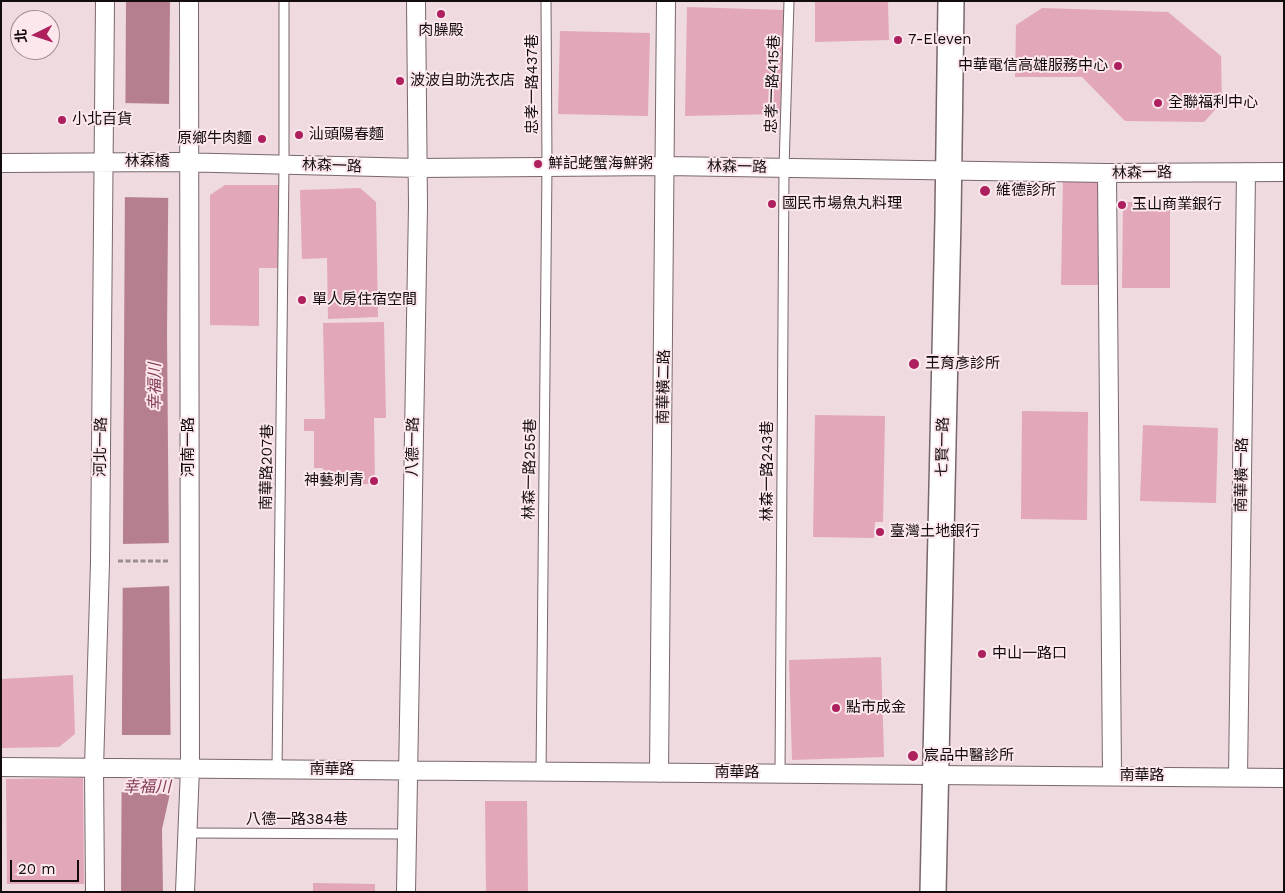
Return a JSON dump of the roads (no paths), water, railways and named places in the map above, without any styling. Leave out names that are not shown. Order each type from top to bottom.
[{"type":"street","name":"河北一路","points":[[95,892],[94,768],[100,562],[105,1]]},
{"type":"street","name":"河南一路","points":[[185,892],[190,768],[189,1]]},
{"type":"street","name":"八德一路","points":[[406,892],[418,168],[416,1]]},
{"type":"street","name":"南華橫二路","points":[[659,773],[666,1]]},
{"type":"street","name":"七賢一路","points":[[933,892],[951,1]]},
{"type":"street","name":"林森橋","points":[[104,161],[190,162]]},
{"type":"street","points":[[1,163],[104,161]]},
{"type":"street","name":"林森一路","points":[[190,162],[418,168],[666,166],[1107,174],[1284,172]]},
{"type":"street","name":"南華橫一路","points":[[1238,777],[1246,172]]},
{"type":"street","points":[[1107,174],[1112,776]]},
{"type":"street","points":[[1,767],[94,768]]},
{"type":"street","name":"南華路","points":[[94,768],[1284,778]]},
{"type":"lane","name":"南華路207巷","points":[[277,770],[284,1]]},
{"type":"lane","name":"忠孝一路437巷","points":[[546,1],[547,166]]},
{"type":"lane","name":"忠孝一路415巷","points":[[784,168],[789,1]]},
{"type":"lane","name":"林森一路255巷","points":[[541,772],[547,166]]},
{"type":"lane","name":"林森一路243巷","points":[[780,773],[784,168]]},
{"type":"lane","name":"八德一路384巷","points":[[187,833],[406,834]]},
{"type":"water","name":"幸福川","points":[[126,1],[170,1],[167,333],[171,789],[162,829],[163,892],[121,892]]},
{"type":"place","name":"肉臊殿","points":[[441,14]]},
{"type":"place","name":"7-Eleven","points":[[898,40]]},
{"type":"place","name":"中華電信高雄服務中心","points":[[1118,66]]},
{"type":"place","name":"波波自助洗衣店","points":[[400,81]]},
{"type":"place","name":"全聯福利中心","points":[[1158,103]]},
{"type":"place","name":"小北百貨","points":[[62,120]]},
{"type":"place","name":"汕頭陽春麵","points":[[299,135]]},
{"type":"place","name":"原鄉牛肉麵","points":[[262,139]]},
{"type":"place","name":"鮮記蛯蟹海鮮粥","points":[[538,164]]},
{"type":"place","name":"維德診所","points":[[985,191]]},
{"type":"place","name":"國民市場魚丸料理","points":[[772,204]]},
{"type":"place","name":"玉山商業銀行","points":[[1122,205]]},
{"type":"place","name":"單人房住宿空間","points":[[302,300]]},
{"type":"place","name":"王育彥診所","points":[[914,364]]},
{"type":"place","name":"神藝刺青","points":[[374,481]]},
{"type":"place","name":"臺灣土地銀行","points":[[880,532]]},
{"type":"place","name":"中山一路口","points":[[982,654]]},
{"type":"place","name":"點市成金","points":[[836,708]]},
{"type":"place","name":"宸品中醫診所","points":[[913,756]]}]
